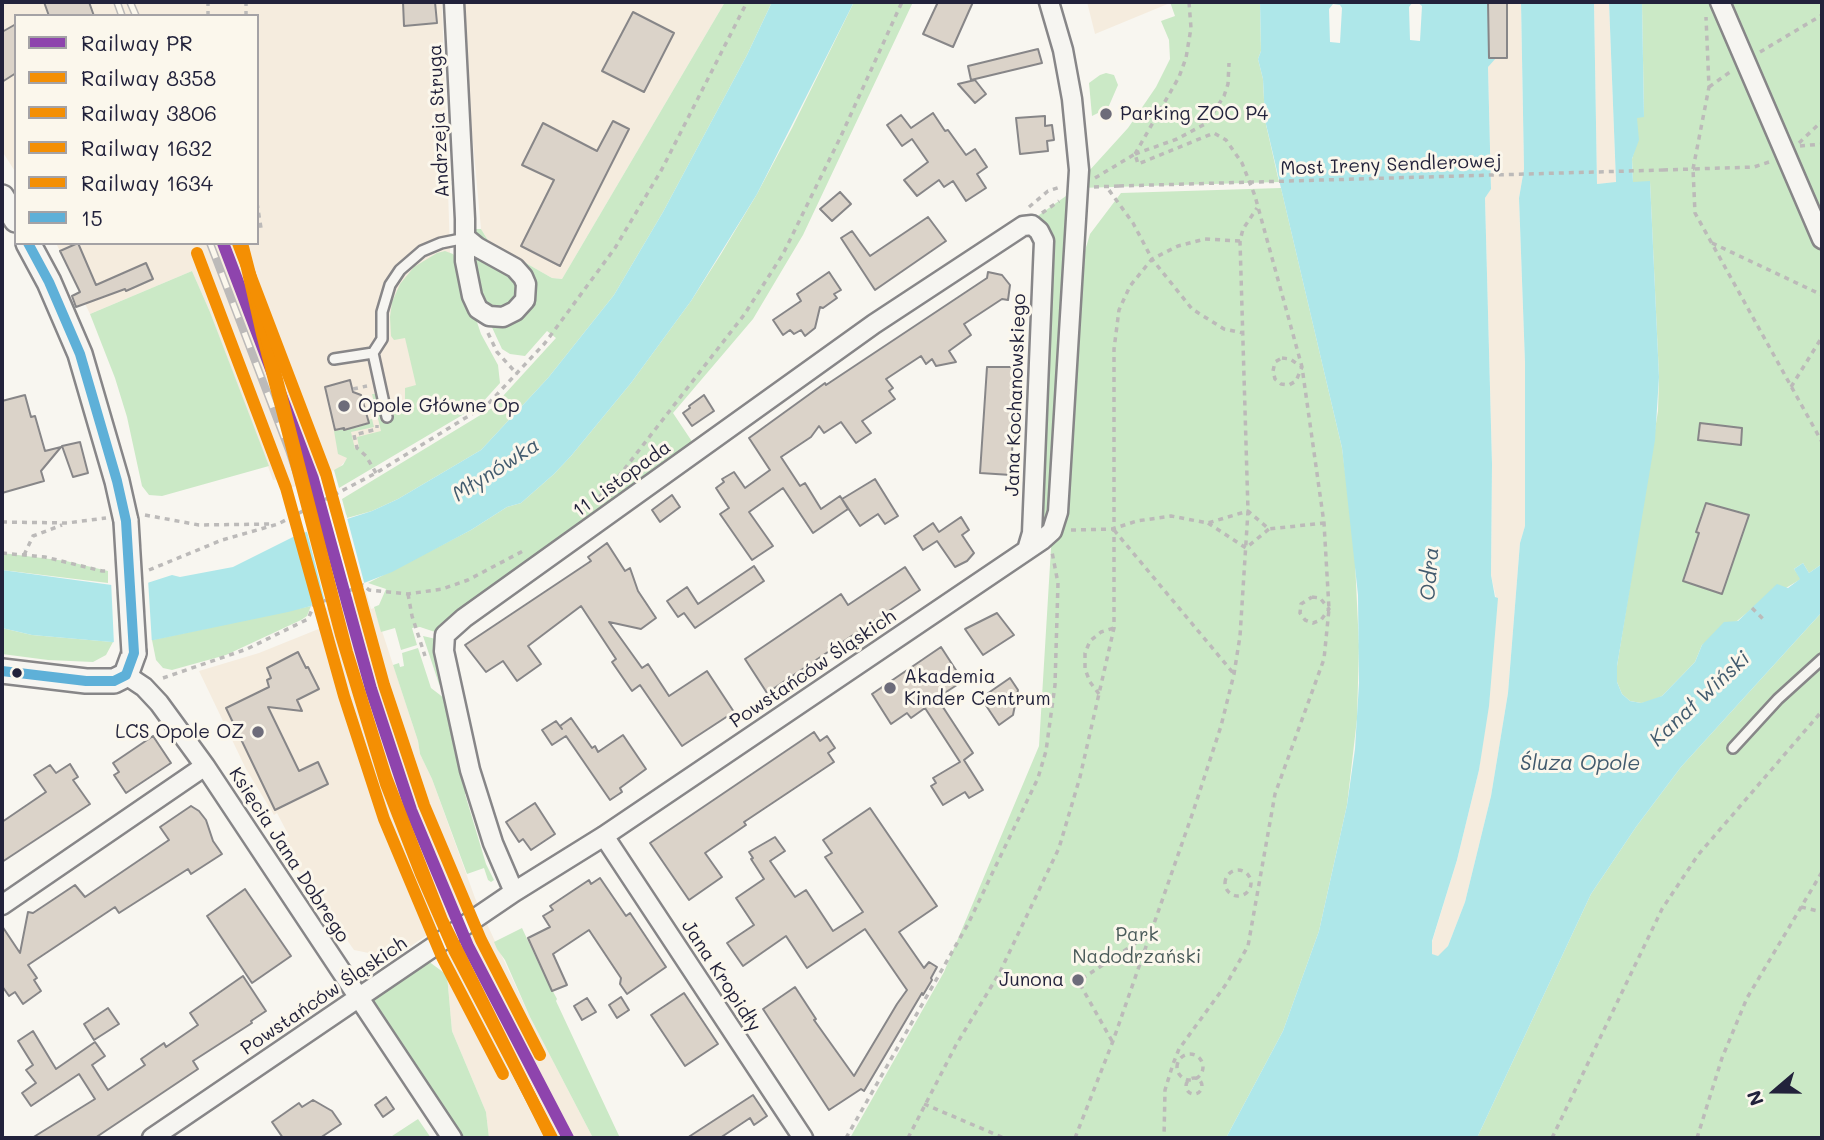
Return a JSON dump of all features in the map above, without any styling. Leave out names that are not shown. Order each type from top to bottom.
[{"type":"street","name":"Andrzeja Struga","points":[[454,2],[465,261],[472,296],[478,309]]},
{"type":"street","points":[[1049,2],[1063,50],[1078,143],[1073,192],[1058,512],[1050,534]]},
{"type":"street","points":[[1720,2],[1822,239]]},
{"type":"street","points":[[2,197],[14,217]]},
{"type":"street","name":"11 Listopada","points":[[514,892],[485,820],[460,736],[443,651],[445,635],[464,618],[874,324],[1023,226],[1032,225],[1044,241]]},
{"type":"street","points":[[466,238],[520,272],[526,284],[525,300],[509,315],[495,317],[483,314],[478,309]]},
{"type":"street","name":"Jana Kochanowskiego","points":[[1027,550],[1032,533],[1044,241]]},
{"type":"street","points":[[2,671],[86,681],[114,681],[130,664],[126,522],[117,481],[80,354],[49,282],[29,245]]},
{"type":"street","name":"Powstańców Śląskich","points":[[152,1138],[1050,534]]},
{"type":"street","name":"Księcia Jana Dobrego","points":[[130,664],[144,687],[205,766],[452,1138]]},
{"type":"street","points":[[2,905],[205,766]]},
{"type":"street","name":"Jana Kropidły","points":[[604,836],[803,1138]]},
{"type":"lane","points":[[387,417],[373,353],[382,339],[382,312],[386,294],[400,270],[414,256],[431,246],[466,238]]},
{"type":"lane","points":[[334,359],[373,353]]},
{"type":"lane","points":[[1733,748],[1778,699],[1822,659]]},
{"type":"path","points":[[151,569],[222,540],[278,524],[376,473],[488,404],[545,343],[615,248],[662,169],[747,2]]},
{"type":"path","points":[[595,501],[610,486],[744,315],[783,254],[902,2]]},
{"type":"path","points":[[1164,1138],[1166,1090],[1179,1049],[1227,983],[1248,946],[1275,794],[1324,659],[1329,610],[1324,523],[1302,367],[1255,196],[1242,163],[1226,140],[1214,133],[1138,164],[1135,154],[1180,77],[1191,28],[1189,2]]},
{"type":"path","points":[[1706,15],[1709,87],[1693,169],[1695,213],[1822,442]]},
{"type":"path","points":[[1709,87],[1822,15]]},
{"type":"path","points":[[1039,215],[1135,154],[1177,139],[1205,124],[1224,96],[1230,63]]},
{"type":"path","points":[[1822,121],[1794,148],[1822,144]]},
{"type":"path","name":"Most Ireny Sendlerowej","points":[[1029,207],[1048,191],[1070,184],[1073,192],[1106,186],[1754,167],[1787,155]]},
{"type":"path","points":[[1106,186],[1133,223],[1152,259],[1192,309],[1224,329],[1243,333]]},
{"type":"path","points":[[1075,1138],[1112,1041],[1221,726],[1234,674],[1240,636],[1248,511],[1240,241],[1243,229],[1257,208]]},
{"type":"path","points":[[259,216],[261,228]]},
{"type":"path","points":[[908,1138],[924,1104],[1000,972],[1059,848],[1080,777],[1114,628],[1114,349],[1119,310],[1130,286],[1152,259],[1178,246],[1205,239],[1240,241]]},
{"type":"path","points":[[1710,242],[1822,295]]},
{"type":"path","points":[[478,309],[492,344],[517,374]]},
{"type":"path","points":[[1791,387],[1822,337]]},
{"type":"path","points":[[1282,358],[1290,359],[1302,367],[1296,381],[1289,385],[1275,379],[1275,362],[1282,358]]},
{"type":"path","points":[[368,386],[370,395]]},
{"type":"path","points":[[375,418],[377,429],[354,435],[357,448],[366,456],[376,473]]},
{"type":"path","points":[[1208,523],[1248,511]]},
{"type":"path","points":[[1248,511],[1269,529]]},
{"type":"path","points":[[846,1138],[968,924],[1038,778],[1046,751],[1056,672],[1058,583],[1050,534],[1112,529],[1138,521],[1171,516],[1208,523],[1245,548]]},
{"type":"path","points":[[23,555],[33,536],[67,523]]},
{"type":"path","points":[[1245,548],[1269,529],[1324,523]]},
{"type":"path","points":[[1112,529],[1234,674]]},
{"type":"path","points":[[163,678],[227,658],[308,619],[314,605],[363,585],[369,590],[408,594],[442,589],[468,580],[528,548]]},
{"type":"path","points":[[2,553],[66,561],[108,571]]},
{"type":"path","points":[[1311,597],[1320,598],[1329,610],[1321,620],[1313,623],[1305,620],[1300,613],[1301,604],[1311,597]]},
{"type":"path","points":[[1752,608],[1764,620]]},
{"type":"path","points":[[1099,694],[1085,669],[1086,653],[1090,641],[1101,632],[1114,628]]},
{"type":"path","points":[[1552,1138],[1662,909],[1698,855],[1822,711]]},
{"type":"path","points":[[1240,870],[1250,878],[1250,886],[1246,894],[1237,896],[1226,890],[1225,881],[1228,874],[1240,870]]},
{"type":"path","points":[[1697,1138],[1722,1058],[1747,998],[1822,872]]},
{"type":"path","points":[[1250,886],[1259,888]]},
{"type":"path","points":[[1800,907],[1822,912]]},
{"type":"path","points":[[1112,1041],[1081,986],[1083,978],[1150,933]]},
{"type":"path","points":[[1177,1060],[1189,1054],[1200,1058],[1203,1070],[1196,1079]]},
{"type":"path","points":[[1177,1060],[1179,1074],[1201,1082],[1202,1087],[1195,1094],[1190,1093],[1187,1088],[1190,1080]]},
{"type":"path","points":[[924,1104],[1004,1138]]},
{"type":"shaded area","points":[[2,2],[442,2],[450,252],[472,348],[473,377],[357,448],[339,468],[284,491],[281,479],[273,480],[192,271],[90,314],[57,245],[259,245],[259,14],[14,14],[14,170],[2,151]]},
{"type":"shaded area","points":[[460,2],[725,2],[562,279],[552,278],[489,242],[481,229]]},
{"type":"shaded area","points":[[1087,2],[1170,2],[1170,3],[1095,34]]},
{"type":"shaded area","points":[[1490,2],[1521,2],[1524,169],[1519,198],[1525,363],[1525,526],[1520,543],[1508,693],[1491,796],[1465,902],[1448,946],[1439,957],[1432,954],[1432,942],[1457,860],[1479,770],[1496,598],[1491,575],[1492,464],[1485,198],[1491,188],[1488,67]]},
{"type":"shaded area","points":[[1594,2],[1609,2],[1616,183],[1597,184]]},
{"type":"shaded area","points":[[366,591],[382,631],[420,754],[432,779],[475,898],[530,1017],[593,1138],[489,1138],[486,1112],[452,1031],[447,975],[430,933],[408,948],[388,957],[354,950],[279,843],[289,836],[277,813],[274,815],[246,769],[199,671],[259,653],[321,628],[317,612]]},
{"type":"green space","points":[[725,2],[772,2],[747,55],[663,212],[614,295],[548,378],[481,450],[398,499],[372,511],[347,518],[342,499],[492,408],[556,338],[547,331],[525,356],[510,354],[502,349],[490,323],[532,295],[477,237],[475,229],[481,229],[489,242],[552,278],[562,279]]},
{"type":"green space","points":[[854,2],[913,2],[803,235],[753,319],[673,413],[695,446],[438,633],[420,627],[412,628],[417,645],[401,650],[395,628],[381,632],[374,607],[379,605],[386,589],[368,583],[471,530],[507,507],[521,503],[571,456],[631,383],[691,301],[721,254],[792,128]]},
{"type":"green space","points":[[1170,2],[1260,2],[1261,51],[1258,59],[1263,79],[1265,120],[1279,182],[1079,188],[1079,182],[1128,128],[1156,87],[1170,59],[1169,40],[1161,21],[1175,16]]},
{"type":"green space","points":[[1642,2],[1822,2],[1822,564],[1809,573],[1803,563],[1794,569],[1801,579],[1754,607],[1702,645],[1695,662],[1662,696],[1641,703],[1630,701],[1622,694],[1617,682],[1617,666],[1658,411],[1659,377],[1650,182],[1633,182],[1632,159],[1637,141],[1637,117],[1644,117]]},
{"type":"green space","points":[[1106,73],[1114,75],[1118,85],[1108,108],[1092,116],[1089,83]]},
{"type":"green space","name":"Park Nadodrzański","points":[[1281,188],[1342,448],[1354,540],[1359,646],[1357,719],[1347,805],[1319,931],[1283,1031],[1226,1138],[850,1138],[944,972],[1039,746],[1052,532],[1027,550],[1044,241],[1032,225],[1039,215],[1066,196],[1078,274],[1090,234],[1121,193]]},
{"type":"green space","points":[[445,251],[453,254],[456,259],[481,334],[498,365],[500,383],[481,404],[339,488],[334,470],[343,465],[347,458],[338,454],[334,431],[359,427],[372,419],[374,427],[351,432],[355,449],[359,447],[357,437],[381,431],[372,394],[376,394],[382,421],[394,418],[392,405],[405,402],[405,388],[416,385],[405,338],[394,340],[391,336],[392,302],[400,284],[414,267]]},
{"type":"green space","points":[[476,254],[518,280],[519,297],[500,312],[481,302],[472,256]]},
{"type":"green space","points":[[192,271],[269,466],[162,496],[149,495],[142,486],[127,417],[115,378],[90,314]]},
{"type":"green space","points":[[2,553],[66,561],[108,571],[108,583],[2,570]]},
{"type":"green space","points":[[311,606],[307,616],[301,620],[226,655],[172,670],[163,668],[156,660],[152,640]]},
{"type":"green space","points":[[1822,612],[1822,1138],[1477,1138],[1591,894],[1681,767]]},
{"type":"green space","points":[[2,628],[32,635],[113,642],[106,655],[93,662],[48,660],[2,654]]},
{"type":"green space","points":[[423,636],[436,639],[442,687],[439,684]]},
{"type":"green space","points":[[418,648],[431,688],[444,698],[455,754],[467,793],[465,794],[486,864],[494,880],[491,882],[484,868],[467,874],[420,754],[393,665],[399,663],[400,667],[404,666],[402,653]]},
{"type":"green space","points":[[522,928],[544,975],[547,974],[556,1001],[620,1138],[593,1138],[530,1017],[505,960],[497,949],[494,942]]},
{"type":"green space","points":[[420,955],[447,975],[452,1031],[486,1112],[489,1138],[452,1138],[358,998]]},
{"type":"green space","points":[[418,1119],[431,1138],[389,1138]]},
{"type":"water","name":"Młynówka","points":[[772,2],[854,2],[757,194],[691,301],[631,383],[571,456],[521,503],[507,507],[471,530],[392,572],[311,606],[288,612],[154,640],[123,643],[32,635],[2,628],[2,570],[119,586],[141,585],[172,575],[180,577],[233,567],[297,535],[372,511],[398,499],[481,450],[548,378],[614,295],[663,212],[747,55]]},
{"type":"water","points":[[1260,2],[1413,2],[1409,7],[1410,40],[1420,41],[1422,6],[1417,2],[1490,2],[1489,52],[1491,58],[1496,58],[1488,67],[1491,189],[1485,198],[1492,464],[1491,575],[1495,597],[1498,598],[1489,706],[1479,770],[1457,860],[1432,941],[1432,954],[1438,956],[1448,946],[1465,902],[1491,796],[1508,693],[1520,543],[1525,526],[1525,363],[1519,198],[1524,169],[1521,2],[1594,2],[1597,184],[1616,182],[1609,2],[1642,2],[1644,117],[1637,118],[1639,140],[1632,159],[1633,182],[1650,181],[1659,377],[1655,440],[1617,666],[1617,682],[1622,694],[1630,701],[1641,703],[1662,696],[1695,662],[1702,645],[1724,622],[1738,621],[1777,584],[1788,588],[1800,579],[1794,569],[1803,563],[1809,573],[1822,564],[1822,612],[1681,767],[1591,894],[1477,1138],[1226,1138],[1283,1031],[1319,931],[1347,805],[1355,749],[1359,683],[1358,595],[1342,448],[1265,120],[1263,79],[1258,59],[1261,51]],"holes":[[[1333,4],[1342,8],[1340,43],[1330,42],[1329,9]]]},
{"type":"pier","points":[[346,514],[365,586],[325,602],[306,528]]},
{"type":"pier","points":[[148,579],[152,644],[114,645],[111,580],[120,583]]},
{"type":"building","points":[[44,2],[89,2],[93,14],[48,14]]},
{"type":"building","points":[[403,2],[435,2],[437,23],[404,26]]},
{"type":"building","points":[[938,2],[973,2],[953,47],[923,34]]},
{"type":"building","points":[[1488,2],[1507,2],[1507,58],[1489,58]]},
{"type":"building","points":[[633,12],[674,33],[644,92],[602,71]]},
{"type":"building","points":[[14,25],[14,74],[2,82],[2,32]]},
{"type":"building","points":[[1038,49],[1042,63],[971,80],[968,66]]},
{"type":"building","points":[[975,80],[986,94],[975,103],[958,84]]},
{"type":"building","points":[[933,113],[966,155],[975,149],[987,167],[977,174],[986,188],[966,201],[953,181],[944,187],[939,180],[917,196],[904,180],[928,162],[912,139],[902,146],[887,125],[901,115],[911,128]]},
{"type":"building","points":[[1045,116],[1045,126],[1052,125],[1054,140],[1047,141],[1048,151],[1020,154],[1016,118]]},
{"type":"building","points":[[613,121],[629,129],[560,266],[521,246],[554,180],[522,165],[543,123],[597,151]]},
{"type":"building","points":[[840,192],[851,204],[832,221],[820,209]]},
{"type":"building","points":[[928,217],[946,241],[875,290],[841,238],[852,231],[870,256]]},
{"type":"building","points":[[79,245],[96,285],[146,263],[153,279],[76,307],[72,296],[80,292],[60,251]]},
{"type":"building","points":[[829,272],[841,290],[834,294],[837,298],[823,308],[820,307],[815,328],[805,336],[801,330],[794,334],[790,330],[783,335],[773,320],[801,301],[797,294]]},
{"type":"building","points":[[988,272],[1002,275],[1010,285],[1008,300],[1002,299],[964,324],[971,335],[949,351],[956,362],[936,366],[932,359],[926,364],[921,356],[886,379],[893,388],[889,391],[895,399],[862,421],[871,433],[856,443],[841,422],[824,433],[819,426],[811,437],[781,457],[800,486],[805,483],[821,509],[840,496],[848,509],[813,533],[783,488],[749,512],[773,546],[752,560],[720,514],[729,508],[716,488],[724,482],[722,479],[734,472],[745,488],[770,470],[749,438],[825,383],[826,385],[987,278]]},
{"type":"building","points":[[987,367],[1016,367],[1011,475],[980,473]]},
{"type":"building","name":"Opole Główne Op","points":[[350,380],[353,392],[361,395],[369,423],[335,430],[325,387]]},
{"type":"building","points":[[25,395],[31,417],[35,416],[45,451],[61,447],[41,471],[44,481],[2,493],[2,401]]},
{"type":"building","points":[[704,395],[714,411],[692,426],[683,413]]},
{"type":"building","points":[[1700,423],[1742,428],[1741,445],[1698,440]]},
{"type":"building","points":[[80,442],[88,473],[73,477],[62,446]]},
{"type":"building","points":[[875,479],[898,516],[885,524],[878,514],[860,526],[842,499]]},
{"type":"building","points":[[672,495],[680,507],[660,522],[652,510]]},
{"type":"building","points":[[1706,503],[1749,515],[1722,594],[1683,581]]},
{"type":"building","points":[[961,517],[969,530],[962,535],[974,553],[967,561],[955,567],[937,541],[923,550],[914,536],[933,523],[939,532]]},
{"type":"building","points":[[607,543],[625,571],[630,568],[638,591],[656,618],[641,629],[609,622],[642,668],[648,664],[669,696],[707,671],[734,712],[682,746],[640,685],[632,691],[612,662],[616,659],[581,606],[528,646],[541,664],[517,681],[503,661],[486,672],[465,645],[591,561],[588,557]]},
{"type":"building","points":[[754,566],[764,581],[695,628],[684,613],[678,617],[667,601],[687,587],[698,604]]},
{"type":"building","points":[[905,567],[920,590],[767,693],[745,659],[841,594],[848,605]]},
{"type":"building","points":[[997,613],[1014,635],[983,655],[965,629]]},
{"type":"building","points":[[941,647],[963,681],[937,698],[973,753],[964,760],[983,790],[969,798],[965,792],[943,805],[931,786],[936,783],[933,778],[960,762],[925,708],[911,718],[907,713],[891,724],[872,694]]},
{"type":"building","name":"LCS Opole OZ","points":[[298,652],[319,689],[297,700],[302,711],[268,707],[299,771],[318,762],[328,784],[275,810],[226,708],[269,687],[267,680],[271,678],[267,668]]},
{"type":"building","points":[[1010,678],[1018,690],[1013,715],[999,725],[981,698]]},
{"type":"building","points":[[571,718],[592,748],[595,746],[598,752],[623,735],[646,769],[620,788],[622,792],[610,800],[566,736],[552,745],[542,730],[556,721],[562,729],[560,726]]},
{"type":"building","points":[[814,732],[820,741],[827,736],[835,748],[828,753],[834,762],[744,822],[746,825],[705,853],[722,877],[689,900],[650,843]]},
{"type":"building","points":[[153,736],[171,763],[126,793],[114,775],[119,772],[113,763]]},
{"type":"building","points":[[70,764],[78,777],[73,780],[90,804],[2,862],[2,822],[46,792],[34,775],[50,765],[56,773]]},
{"type":"building","points":[[535,803],[555,834],[531,850],[523,839],[519,842],[506,822]]},
{"type":"building","points":[[191,806],[206,820],[213,841],[222,854],[191,874],[188,869],[119,913],[115,907],[28,965],[37,978],[34,980],[41,991],[23,1004],[15,992],[9,996],[2,986],[2,926],[20,953],[28,912],[33,913],[75,885],[85,897],[169,840],[160,827]]},
{"type":"building","points":[[870,808],[937,906],[899,932],[924,968],[929,962],[937,967],[932,980],[864,1091],[861,1089],[829,1110],[763,1009],[795,987],[816,1019],[814,1020],[854,1076],[907,990],[865,929],[807,968],[786,936],[743,966],[727,943],[754,925],[736,898],[764,879],[749,852],[775,837],[785,851],[770,861],[795,897],[806,890],[833,931],[863,912],[825,857],[832,853],[823,840]]},
{"type":"building","points":[[600,878],[626,916],[630,913],[666,967],[627,994],[620,984],[621,978],[589,930],[553,954],[567,985],[552,991],[528,938],[550,927],[543,916],[553,910],[550,906],[589,880],[591,884]]},
{"type":"building","points":[[245,889],[291,956],[252,983],[207,916]]},
{"type":"building","points":[[243,976],[266,1011],[193,1061],[198,1069],[95,1138],[32,1138],[95,1099],[79,1074],[31,1106],[22,1093],[36,1083],[26,1070],[33,1065],[18,1041],[33,1031],[56,1069],[95,1042],[105,1056],[92,1065],[108,1090],[145,1065],[141,1059],[164,1043],[166,1047],[198,1025],[190,1013]]},
{"type":"building","points":[[684,993],[718,1044],[685,1066],[651,1015]]},
{"type":"building","points":[[621,997],[629,1010],[617,1018],[609,1005]]},
{"type":"building","points":[[587,998],[596,1012],[582,1020],[574,1006]]},
{"type":"building","points":[[108,1008],[119,1024],[94,1040],[84,1024]]},
{"type":"building","points":[[753,1095],[767,1116],[754,1125],[750,1118],[720,1138],[687,1138]]},
{"type":"building","points":[[386,1097],[394,1109],[383,1117],[375,1105]]},
{"type":"building","points":[[313,1100],[332,1111],[341,1124],[320,1138],[283,1138],[272,1122],[299,1103],[302,1107]]},
{"type":"railway","points":[[117,2],[121,14]]},
{"type":"railway","points":[[130,2],[135,14]]},
{"type":"railway","points":[[211,245],[289,450],[317,534]]},
{"type":"rail line","name":"PR","points":[[224,245],[313,479],[371,689],[411,810],[468,946],[568,1138]]},
{"type":"rail line","name":"1632","points":[[239,245],[326,474],[384,685],[424,805],[481,940],[540,1055]]},
{"type":"rail line","name":"3806","points":[[243,245],[347,652],[386,777],[442,920],[551,1138]]},
{"type":"rail line","name":"8358","points":[[242,246],[262,334],[341,635],[386,784],[455,952],[552,1138]]},
{"type":"rail line","name":"1634","points":[[197,253],[286,488],[344,696],[384,819],[442,957],[503,1074]]},
{"type":"transit line","name":"15","points":[[29,245],[49,282],[80,354],[117,481],[126,521],[134,653],[126,675]]},
{"type":"transit line","name":"15","points":[[2,671],[86,681],[114,681],[126,675]]},
{"type":"place","name":"Parking ZOO P4","points":[[1106,114]]},
{"type":"place","name":"Opole Główne Op","points":[[344,406]]},
{"type":"place","name":"Akademia Kinder Centrum","points":[[890,688]]},
{"type":"place","name":"LCS Opole OZ","points":[[258,732]]},
{"type":"place","name":"Junona","points":[[1078,980]]},
{"type":"water label","name":"Odra","points":[[1430,574]]},
{"type":"water label","name":"Kanał Wiński","points":[[1700,699]]},
{"type":"water label","name":"Śluza Opole","points":[[1580,764]]}]
